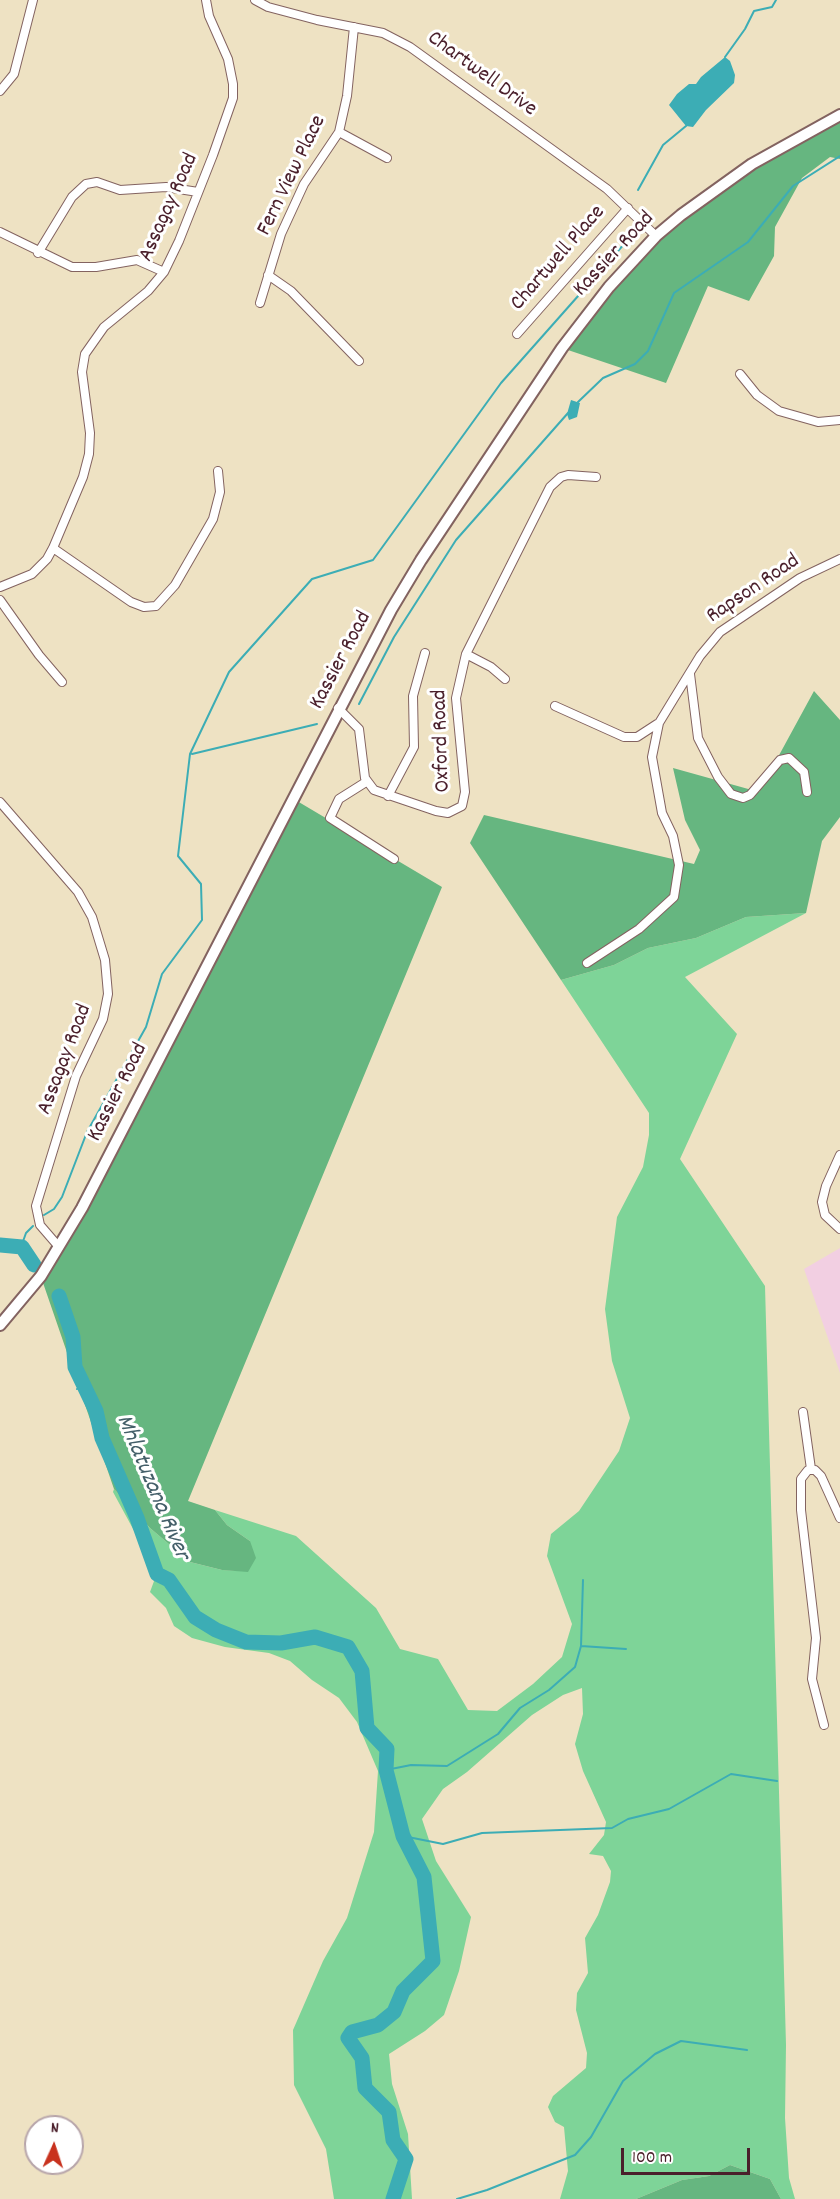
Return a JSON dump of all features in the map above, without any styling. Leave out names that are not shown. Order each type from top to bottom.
[{"type":"main road","name":"Kassier Road","points":[[0,1325],[26,1296],[59,1247],[338,708],[421,560],[524,404],[596,302],[656,236],[723,183],[785,144],[840,115]]},
{"type":"street","points":[[0,91],[8,82],[17,64],[33,0]]},
{"type":"street","name":"Assagay Road","points":[[0,587],[32,574],[42,566],[53,548],[83,477],[89,454],[90,433],[82,372],[85,354],[104,327],[148,291],[164,272],[179,241],[216,147],[233,90],[232,70],[209,16],[206,0]]},
{"type":"street","name":"Chartwell Drive","points":[[255,0],[268,6],[395,38],[434,61],[607,189],[656,236]]},
{"type":"street","name":"Fern View Place","points":[[260,303],[281,234],[304,184],[339,132],[347,96],[354,27]]},
{"type":"street","points":[[339,132],[387,158]]},
{"type":"street","points":[[38,253],[72,197],[86,184],[97,182],[120,190],[166,187],[198,192]]},
{"type":"street","name":"Chartwell Place","points":[[518,334],[628,208]]},
{"type":"street","points":[[0,232],[38,253],[76,267],[96,267],[137,260],[164,272]]},
{"type":"street","points":[[268,275],[291,291],[359,361]]},
{"type":"street","points":[[740,374],[758,394],[779,411],[818,422],[840,420]]},
{"type":"street","points":[[53,548],[131,602],[144,607],[156,606],[164,600],[175,585],[213,519],[220,492],[218,471]]},
{"type":"street","name":"Oxford Road","points":[[366,782],[374,790],[388,796],[442,812],[457,810],[464,803],[464,779],[456,698],[466,654],[550,487],[561,477],[568,475],[596,477]]},
{"type":"street","name":"Rapson Road","points":[[587,963],[639,929],[674,897],[679,865],[673,836],[662,813],[652,757],[659,723],[690,673],[720,632],[800,578],[840,559]]},
{"type":"street","points":[[0,600],[39,655],[62,682]]},
{"type":"street","points":[[388,796],[414,747],[413,696],[425,653]]},
{"type":"street","points":[[466,654],[491,667],[505,679]]},
{"type":"street","points":[[690,673],[698,738],[718,777],[731,794],[743,798],[750,795],[780,760],[789,758],[804,772],[807,792]]},
{"type":"street","name":"Rapson Road","points":[[555,706],[624,737],[637,737],[659,723]]},
{"type":"street","points":[[338,708],[356,723],[361,735],[366,782],[339,799],[330,818],[394,859]]},
{"type":"street","name":"Assagay Road","points":[[0,802],[78,892],[92,917],[105,960],[108,994],[103,1019],[76,1076],[36,1206],[38,1221],[59,1247]]},
{"type":"street","points":[[840,1155],[822,1202],[825,1215],[840,1229]]},
{"type":"street","points":[[802,1412],[811,1469],[821,1476],[840,1518]]},
{"type":"street","points":[[811,1469],[801,1479],[801,1510],[816,1638],[812,1679],[824,1725]]},
{"type":"shaded area","points":[[840,1248],[840,1373],[804,1269]]},
{"type":"green space","points":[[840,115],[840,159],[830,157],[802,178],[775,227],[774,256],[749,301],[708,286],[666,383],[562,348],[631,262],[723,183]]},
{"type":"green space","points":[[814,691],[840,720],[840,817],[822,841],[806,913],[746,917],[696,938],[648,948],[614,965],[561,980],[470,843],[484,815],[694,864],[700,850],[685,820],[673,768],[759,792]]},
{"type":"green space","points":[[292,798],[442,887],[188,1501],[215,1510],[227,1525],[250,1541],[256,1558],[248,1572],[222,1570],[190,1562],[150,1528],[114,1489],[41,1277]]},
{"type":"green space","points":[[806,913],[685,977],[737,1034],[680,1159],[765,1286],[786,2045],[785,2118],[789,2178],[795,2199],[781,2199],[770,2179],[730,2165],[709,2176],[682,2180],[636,2199],[560,2199],[568,2171],[564,2127],[555,2122],[548,2107],[553,2096],[586,2068],[587,2053],[576,2010],[577,1993],[588,1973],[585,1938],[598,1915],[610,1882],[611,1871],[603,1856],[589,1854],[604,1835],[606,1822],[583,1771],[575,1744],[583,1714],[582,1688],[563,1695],[532,1715],[467,1772],[443,1789],[422,1819],[436,1861],[471,1917],[459,1971],[444,2015],[425,2031],[389,2054],[392,2084],[408,2134],[412,2199],[334,2199],[326,2149],[294,2085],[293,2030],[323,1961],[347,1918],[374,1832],[378,1771],[357,1722],[339,1698],[312,1680],[290,1661],[269,1653],[225,1647],[192,1638],[174,1626],[166,1608],[150,1592],[157,1573],[113,1492],[114,1489],[150,1528],[190,1562],[222,1570],[248,1571],[250,1541],[227,1525],[215,1510],[296,1536],[376,1608],[400,1649],[438,1659],[468,1710],[497,1711],[533,1684],[562,1657],[572,1624],[547,1556],[551,1534],[579,1511],[619,1451],[630,1418],[612,1361],[605,1309],[617,1217],[643,1167],[649,1135],[649,1113],[561,980],[614,965],[648,948],[696,938],[746,917]]},
{"type":"green space","points":[[730,2165],[770,2179],[781,2199],[636,2199],[682,2180],[709,2176]]},
{"type":"water","points":[[725,57],[730,61],[735,75],[734,83],[706,110],[693,127],[686,126],[669,105],[677,94],[689,84],[696,84]]},
{"type":"water","points":[[571,400],[580,403],[577,417],[569,420],[567,414]]},
{"type":"waterway","points":[[725,57],[745,29],[754,11],[772,7],[776,0]]},
{"type":"waterway","points":[[638,190],[663,145],[686,126]]},
{"type":"waterway","points":[[578,402],[603,378],[635,364],[648,351],[674,293],[748,242],[793,186],[840,156]]},
{"type":"waterway","points":[[44,1215],[54,1209],[62,1197],[87,1132],[146,1027],[162,974],[202,920],[201,884],[178,856],[190,754],[229,672],[312,579],[373,560],[501,383],[633,234]]},
{"type":"waterway","points":[[359,704],[394,637],[456,540],[568,413]]},
{"type":"waterway","points":[[192,754],[317,724]]},
{"type":"waterway","points":[[21,1247],[26,1233],[33,1226]]},
{"type":"waterway","name":"Mhlatuzana River","points":[[0,1245],[22,1247],[34,1265]]},
{"type":"waterway","name":"Mhlatuzana River","points":[[59,1296],[73,1337],[75,1367],[96,1411],[102,1438],[137,1518],[157,1574],[169,1580],[195,1617],[216,1630],[246,1642],[281,1643],[315,1637],[348,1647],[362,1671],[367,1728],[387,1749],[386,1770],[403,1836],[424,1877],[433,1961],[403,1991],[394,2012],[378,2025],[352,2032],[348,2038],[362,2058],[365,2088],[389,2112],[393,2140],[406,2159],[393,2199]]},
{"type":"waterway","name":"Mhlatuzana River","points":[[77,1389],[84,1385]]},
{"type":"waterway","points":[[386,1770],[411,1765],[447,1766],[498,1734],[520,1708],[549,1690],[575,1667],[581,1646],[583,1580]]},
{"type":"waterway","points":[[581,1646],[626,1649]]},
{"type":"waterway","points":[[403,1836],[443,1844],[482,1833],[612,1828],[628,1819],[669,1809],[731,1774],[777,1781]]},
{"type":"waterway","points":[[457,2199],[487,2190],[575,2155],[591,2137],[623,2081],[655,2054],[681,2041],[747,2050]]}]
